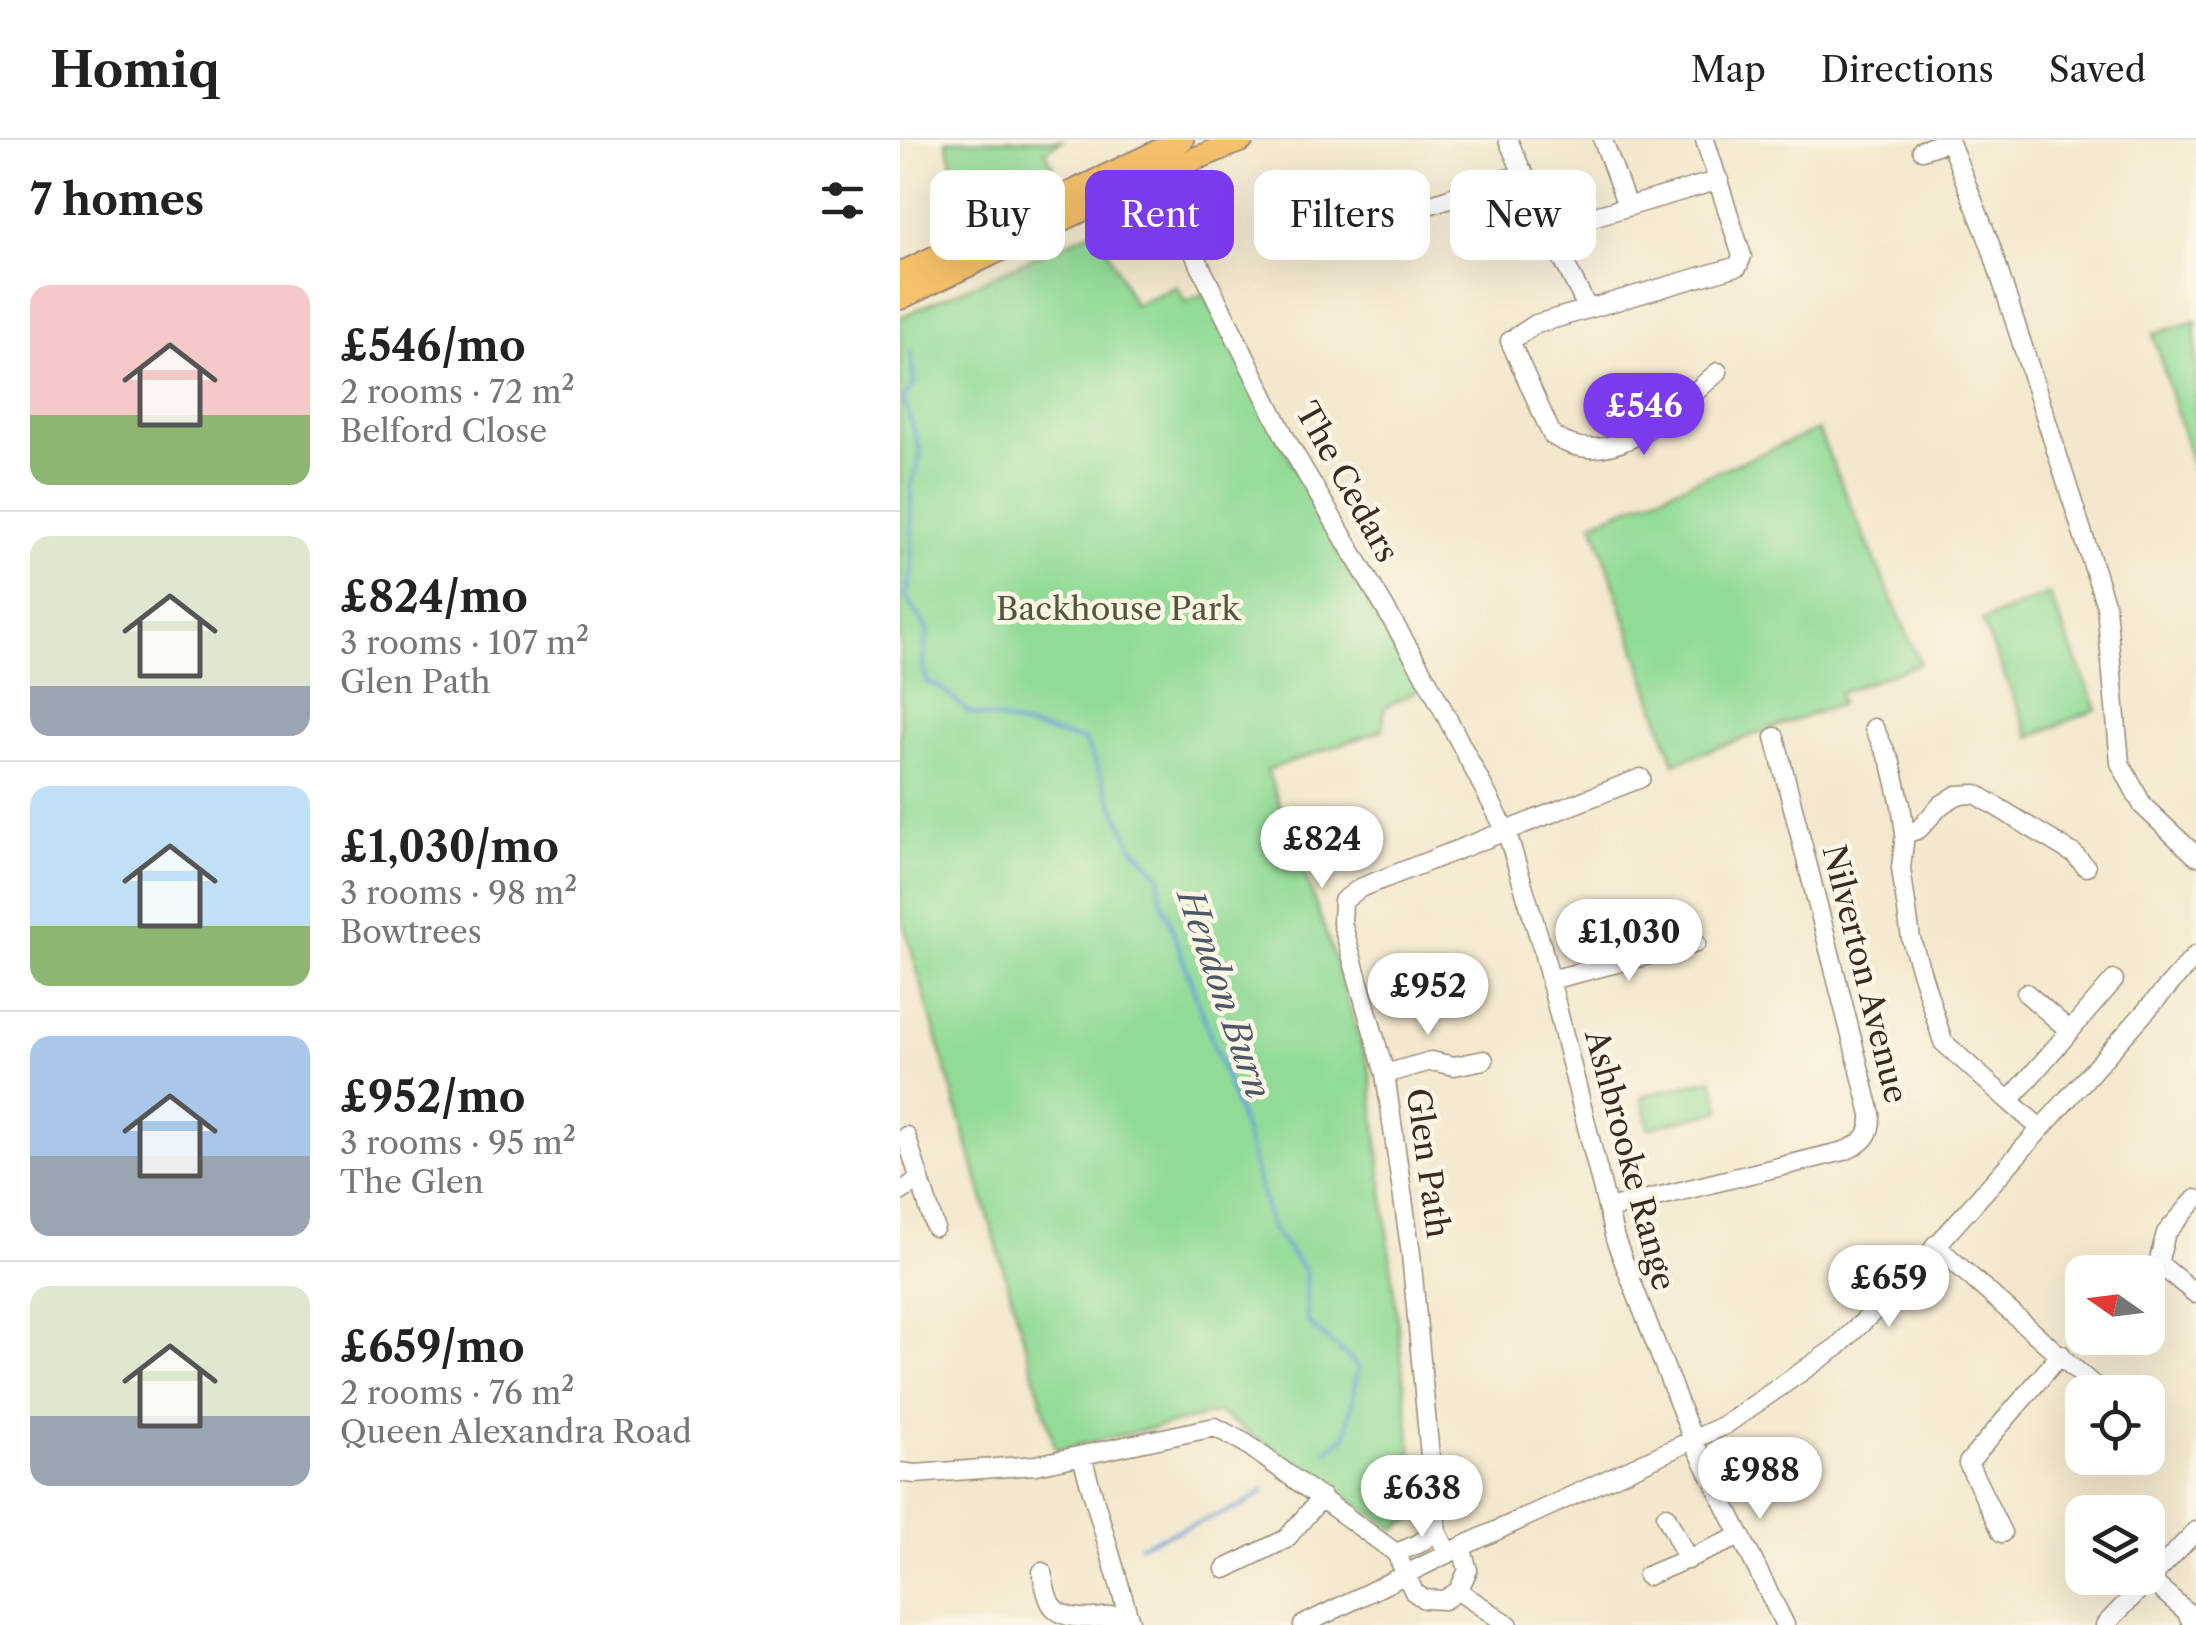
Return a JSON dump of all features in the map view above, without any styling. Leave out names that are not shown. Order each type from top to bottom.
[{"type":"main road","points":[[900,298],[1148,167],[1182,140]]},
{"type":"main road","points":[[900,274],[1148,167],[1233,142]]},
{"type":"street","points":[[1508,140],[1523,170]]},
{"type":"street","points":[[1603,140],[1628,206]]},
{"type":"street","points":[[1704,140],[1742,256],[1738,266],[1536,324],[1510,340],[1552,434],[1565,444],[1602,448],[1620,442],[1653,426],[1718,372]]},
{"type":"street","points":[[1922,150],[1949,140],[1990,244],[2106,606],[2120,762],[2143,806],[2196,856]]},
{"type":"street","name":"The Cedars","points":[[1148,167],[1287,440],[1429,683],[1507,833]]},
{"type":"street","points":[[1596,216],[1719,180]]},
{"type":"street","points":[[1563,260],[1588,308]]},
{"type":"street","points":[[1874,728],[1891,764],[1906,834],[1901,868],[1911,939],[1943,1042],[2040,1128]]},
{"type":"street","name":"Nilverton Avenue","points":[[1608,1210],[1844,1152],[1868,1136],[1871,1114],[1775,737]]},
{"type":"street","points":[[1507,833],[1640,778]]},
{"type":"street","points":[[1906,834],[1918,829],[1957,795],[1976,794],[2074,854],[2086,867]]},
{"type":"street","name":"Ashbrooke Range","points":[[1507,833],[1550,980],[1608,1210],[1637,1301],[1693,1440],[1785,1625]]},
{"type":"street","name":"Glen Path","points":[[1454,1550],[1437,1531],[1411,1254],[1384,1074],[1342,923],[1344,901],[1360,888],[1507,833]]},
{"type":"street","points":[[1550,980],[1696,943]]},
{"type":"street","points":[[1303,1625],[1454,1550],[1725,1426],[1838,1347],[1904,1282],[2193,964]]},
{"type":"street","points":[[2009,1101],[2114,980]]},
{"type":"street","points":[[2026,993],[2070,1032]]},
{"type":"street","points":[[1384,1074],[1430,1061],[1454,1066],[1484,1060]]},
{"type":"street","points":[[906,1136],[935,1227]]},
{"type":"street","points":[[900,1192],[920,1178]]},
{"type":"street","points":[[2196,1199],[2166,1233],[2158,1263],[2196,1294]]},
{"type":"street","points":[[1935,1245],[2083,1375]]},
{"type":"street","points":[[2002,1533],[1968,1463],[2061,1354]]},
{"type":"street","points":[[900,1472],[1036,1465],[1215,1427],[1245,1443],[1396,1552],[1404,1575],[1424,1600],[1444,1600],[1458,1591],[1468,1570],[1454,1550]]},
{"type":"street","points":[[1042,1572],[1052,1607],[1065,1618],[1089,1622],[1129,1619],[1082,1457]]},
{"type":"street","points":[[1226,1570],[1286,1539],[1322,1497]]},
{"type":"street","points":[[1666,1516],[1688,1560]]},
{"type":"street","points":[[1396,1552],[1437,1531]]},
{"type":"street","points":[[2165,1564],[2196,1532]]},
{"type":"street","points":[[1647,1576],[1741,1536]]},
{"type":"street","points":[[1458,1591],[1509,1625]]},
{"type":"street","points":[[2165,1592],[2186,1610],[2194,1625]]},
{"type":"street","points":[[2105,1625],[2135,1595]]},
{"type":"green space","points":[[946,140],[1062,140],[1045,151],[1054,170],[954,170]]},
{"type":"green space","name":"Backhouse Park","points":[[1085,235],[1085,260],[1113,260],[1134,305],[1177,286],[1186,302],[1204,293],[1344,564],[1420,689],[1384,708],[1383,730],[1267,770],[1327,936],[1370,1071],[1419,1519],[1404,1522],[1396,1530],[1219,1413],[1056,1450],[900,911],[900,317],[1028,260],[1065,260],[1065,244]]},
{"type":"green space","points":[[2196,321],[2196,477],[2153,334]]},
{"type":"green space","points":[[1818,430],[1920,663],[1839,693],[1841,704],[1674,763],[1593,522]]},
{"type":"green space","points":[[2049,594],[2097,709],[2030,737],[1982,621]]},
{"type":"green space","points":[[1713,1079],[1721,1111],[1649,1128],[1642,1096]]},
{"type":"waterway","name":"Hendon Burn","points":[[911,351],[914,385],[903,398],[921,453],[911,487],[912,569],[906,597],[928,631],[923,662],[927,683],[941,688],[970,713],[1085,741],[1132,846],[1160,875],[1160,895],[1245,1132],[1271,1228],[1305,1271],[1307,1322],[1358,1366],[1346,1436],[1327,1452]]},
{"type":"waterway","points":[[1140,1545],[1242,1506],[1265,1490]]}]
